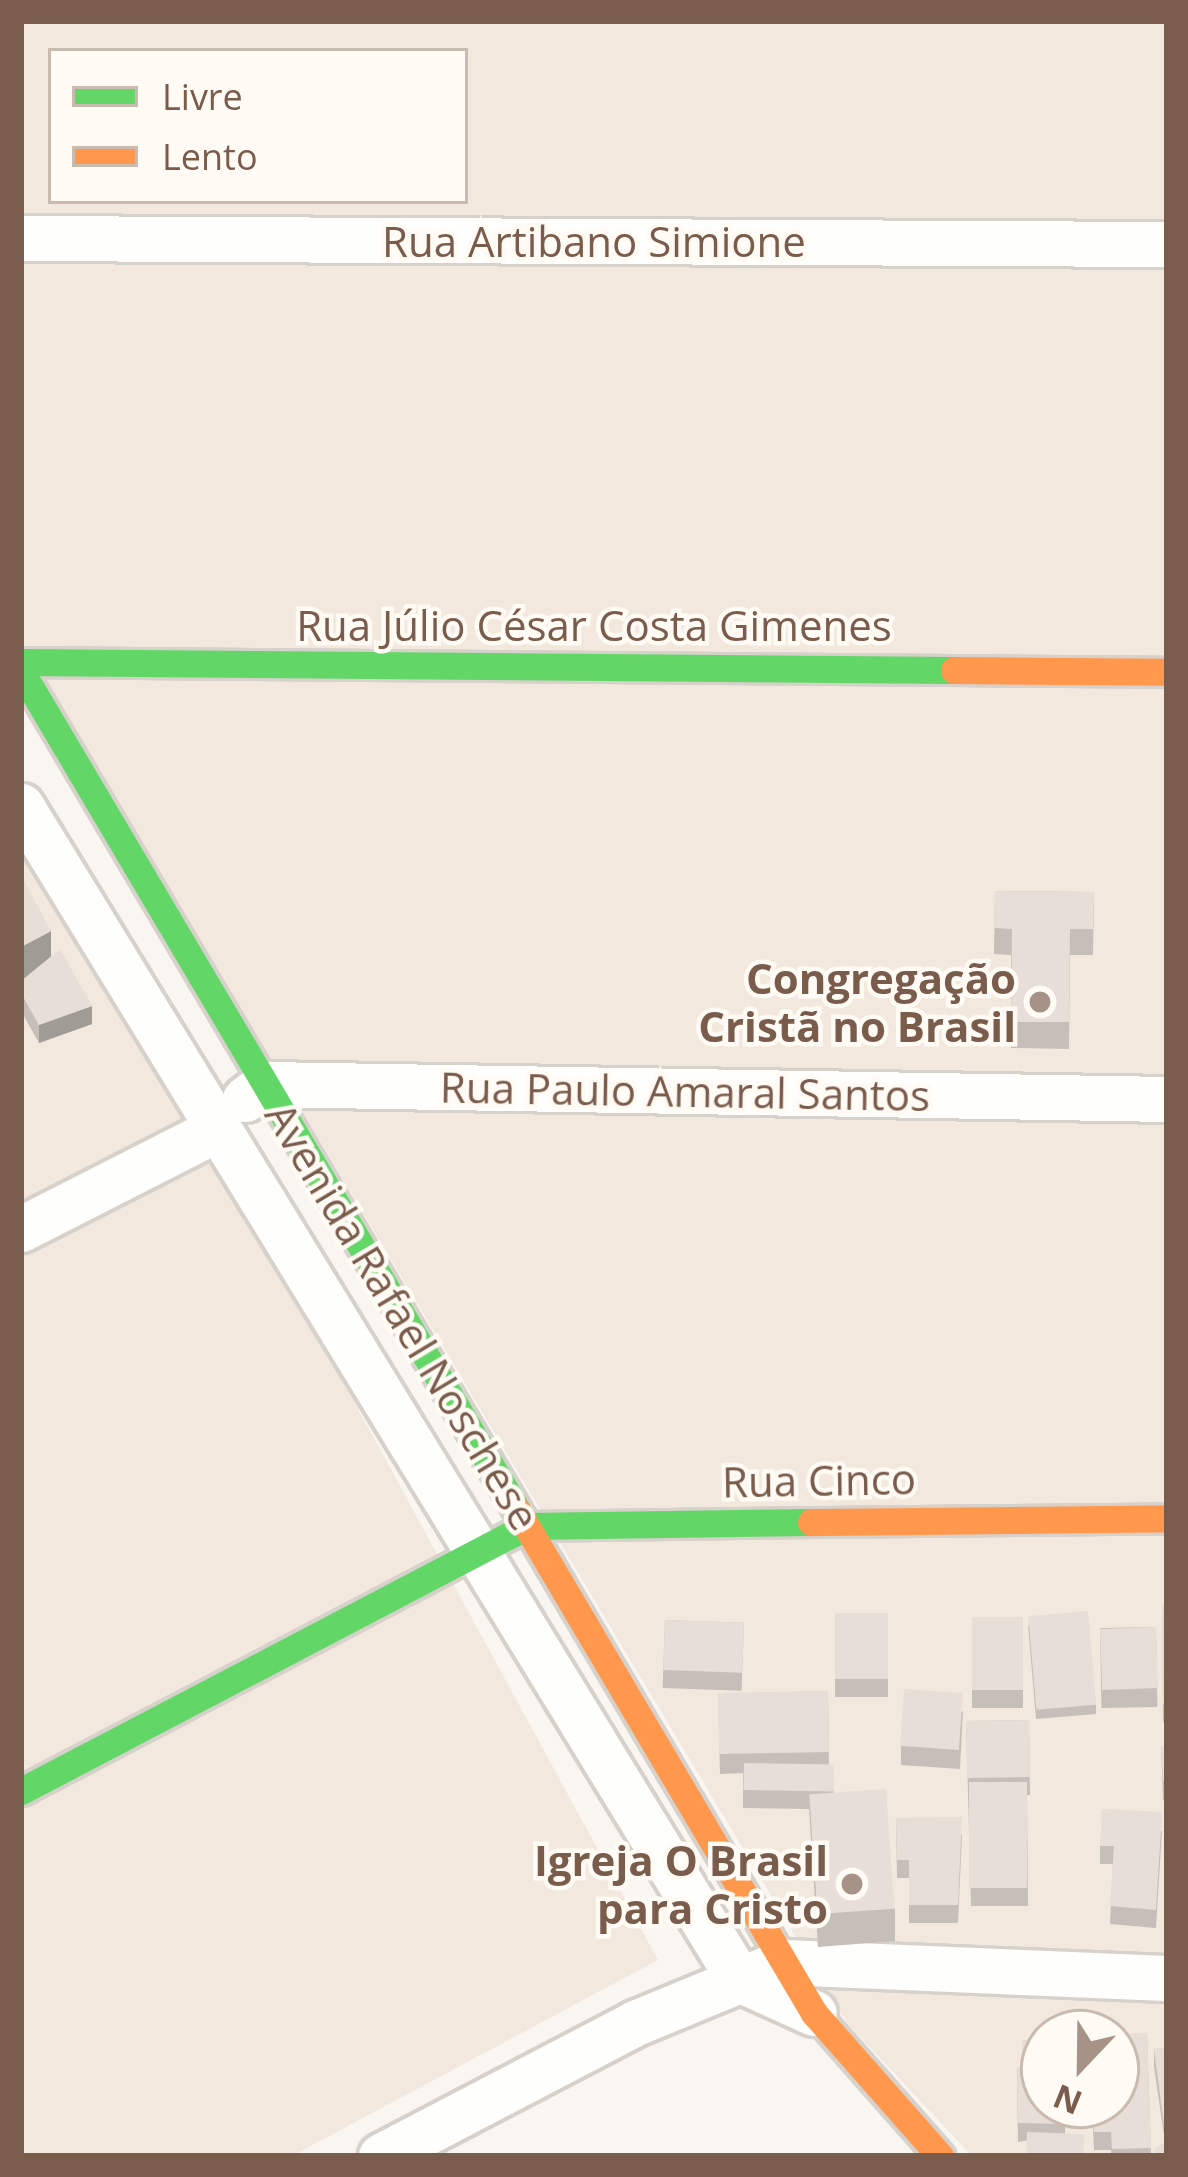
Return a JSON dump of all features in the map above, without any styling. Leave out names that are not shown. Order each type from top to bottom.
[{"type":"street","name":"Rua Artibano Simione","points":[[21,238],[1167,244]]},
{"type":"street","name":"Rua Júlio César Costa Gimenes","points":[[21,662],[1167,672]]},
{"type":"street","name":"Avenida Rafael Noschese","points":[[21,671],[814,2013],[940,2156]]},
{"type":"street","name":"Avenida Rafael Noschese","points":[[21,806],[739,1979]]},
{"type":"street","name":"Rua Paulo Amaral Santos","points":[[265,1084],[1167,1099]]},
{"type":"street","points":[[21,1229],[217,1125],[265,1084]]},
{"type":"street","name":"Rua Cinco","points":[[21,1791],[527,1526],[1167,1518]]},
{"type":"street","points":[[381,2156],[635,2023],[783,1962],[1167,1978]]},
{"type":"street","points":[[739,1979],[814,2013]]},
{"type":"shaded area","points":[[21,21],[1167,21],[1167,2156],[972,2156],[848,2024],[21,641]]},
{"type":"shaded area","points":[[21,790],[658,1960],[292,2156],[21,2156]]},
{"type":"building","points":[[21,875],[51,931],[21,947]]},
{"type":"building","name":"Congregação Cristã no Brasil","points":[[995,891],[1094,892],[1093,929],[1070,929],[1069,1022],[1011,1022],[1012,929],[994,928]]},
{"type":"building","points":[[60,949],[92,1006],[39,1025],[21,993],[21,981]]},
{"type":"building","points":[[1162,1604],[1167,1604],[1167,1704],[1163,1704]]},
{"type":"building","points":[[1088,1611],[1096,1705],[1036,1710],[1028,1616]]},
{"type":"building","points":[[835,1613],[888,1613],[888,1679],[835,1679]]},
{"type":"building","points":[[972,1617],[1023,1617],[1023,1690],[972,1690]]},
{"type":"building","points":[[665,1620],[744,1623],[742,1673],[663,1670]]},
{"type":"building","points":[[1156,1627],[1158,1688],[1102,1690],[1100,1629]]},
{"type":"building","points":[[904,1689],[963,1693],[959,1750],[900,1746]]},
{"type":"building","points":[[828,1691],[829,1752],[719,1754],[718,1693]]},
{"type":"building","points":[[1029,1720],[1030,1777],[967,1778],[966,1721]]},
{"type":"building","points":[[1161,1746],[1167,1746],[1167,1781],[1163,1781]]},
{"type":"building","points":[[744,1763],[834,1765],[834,1792],[744,1790]]},
{"type":"building","points":[[969,1782],[1027,1782],[1027,1888],[969,1888]]},
{"type":"building","name":"Igreja O Brasil para Cristo","points":[[886,1789],[894,1909],[818,1914],[809,1794]]},
{"type":"building","points":[[1102,1809],[1162,1812],[1156,1910],[1110,1906],[1114,1846],[1100,1846]]},
{"type":"building","points":[[962,1817],[958,1905],[909,1905],[909,1860],[897,1860],[896,1818]]},
{"type":"building","points":[[1140,2033],[1147,2033],[1151,2148],[1112,2149],[1111,2132],[1094,2129],[1140,2129]]},
{"type":"building","points":[[1167,2048],[1167,2156],[1155,2156],[1155,2148],[1166,2141],[1154,2049]]},
{"type":"building","points":[[1017,2067],[1020,2067],[1020,2123]]},
{"type":"building","points":[[1027,2132],[1084,2134],[1083,2156],[1026,2156]]},
{"type":"traffic: fast","points":[[21,662],[954,670]]},
{"type":"traffic: fast","points":[[21,671],[517,1510]]},
{"type":"traffic: fast","points":[[21,1791],[527,1526],[811,1522]]},
{"type":"traffic: slow","points":[[954,670],[1167,672]]},
{"type":"traffic: slow","points":[[517,1510],[814,2013],[940,2156]]},
{"type":"traffic: slow","points":[[811,1522],[1167,1518]]},
{"type":"place","name":"Congregação Cristã no Brasil","points":[[1040,1002]]},
{"type":"place","name":"Igreja O Brasil para Cristo","points":[[852,1884]]}]
